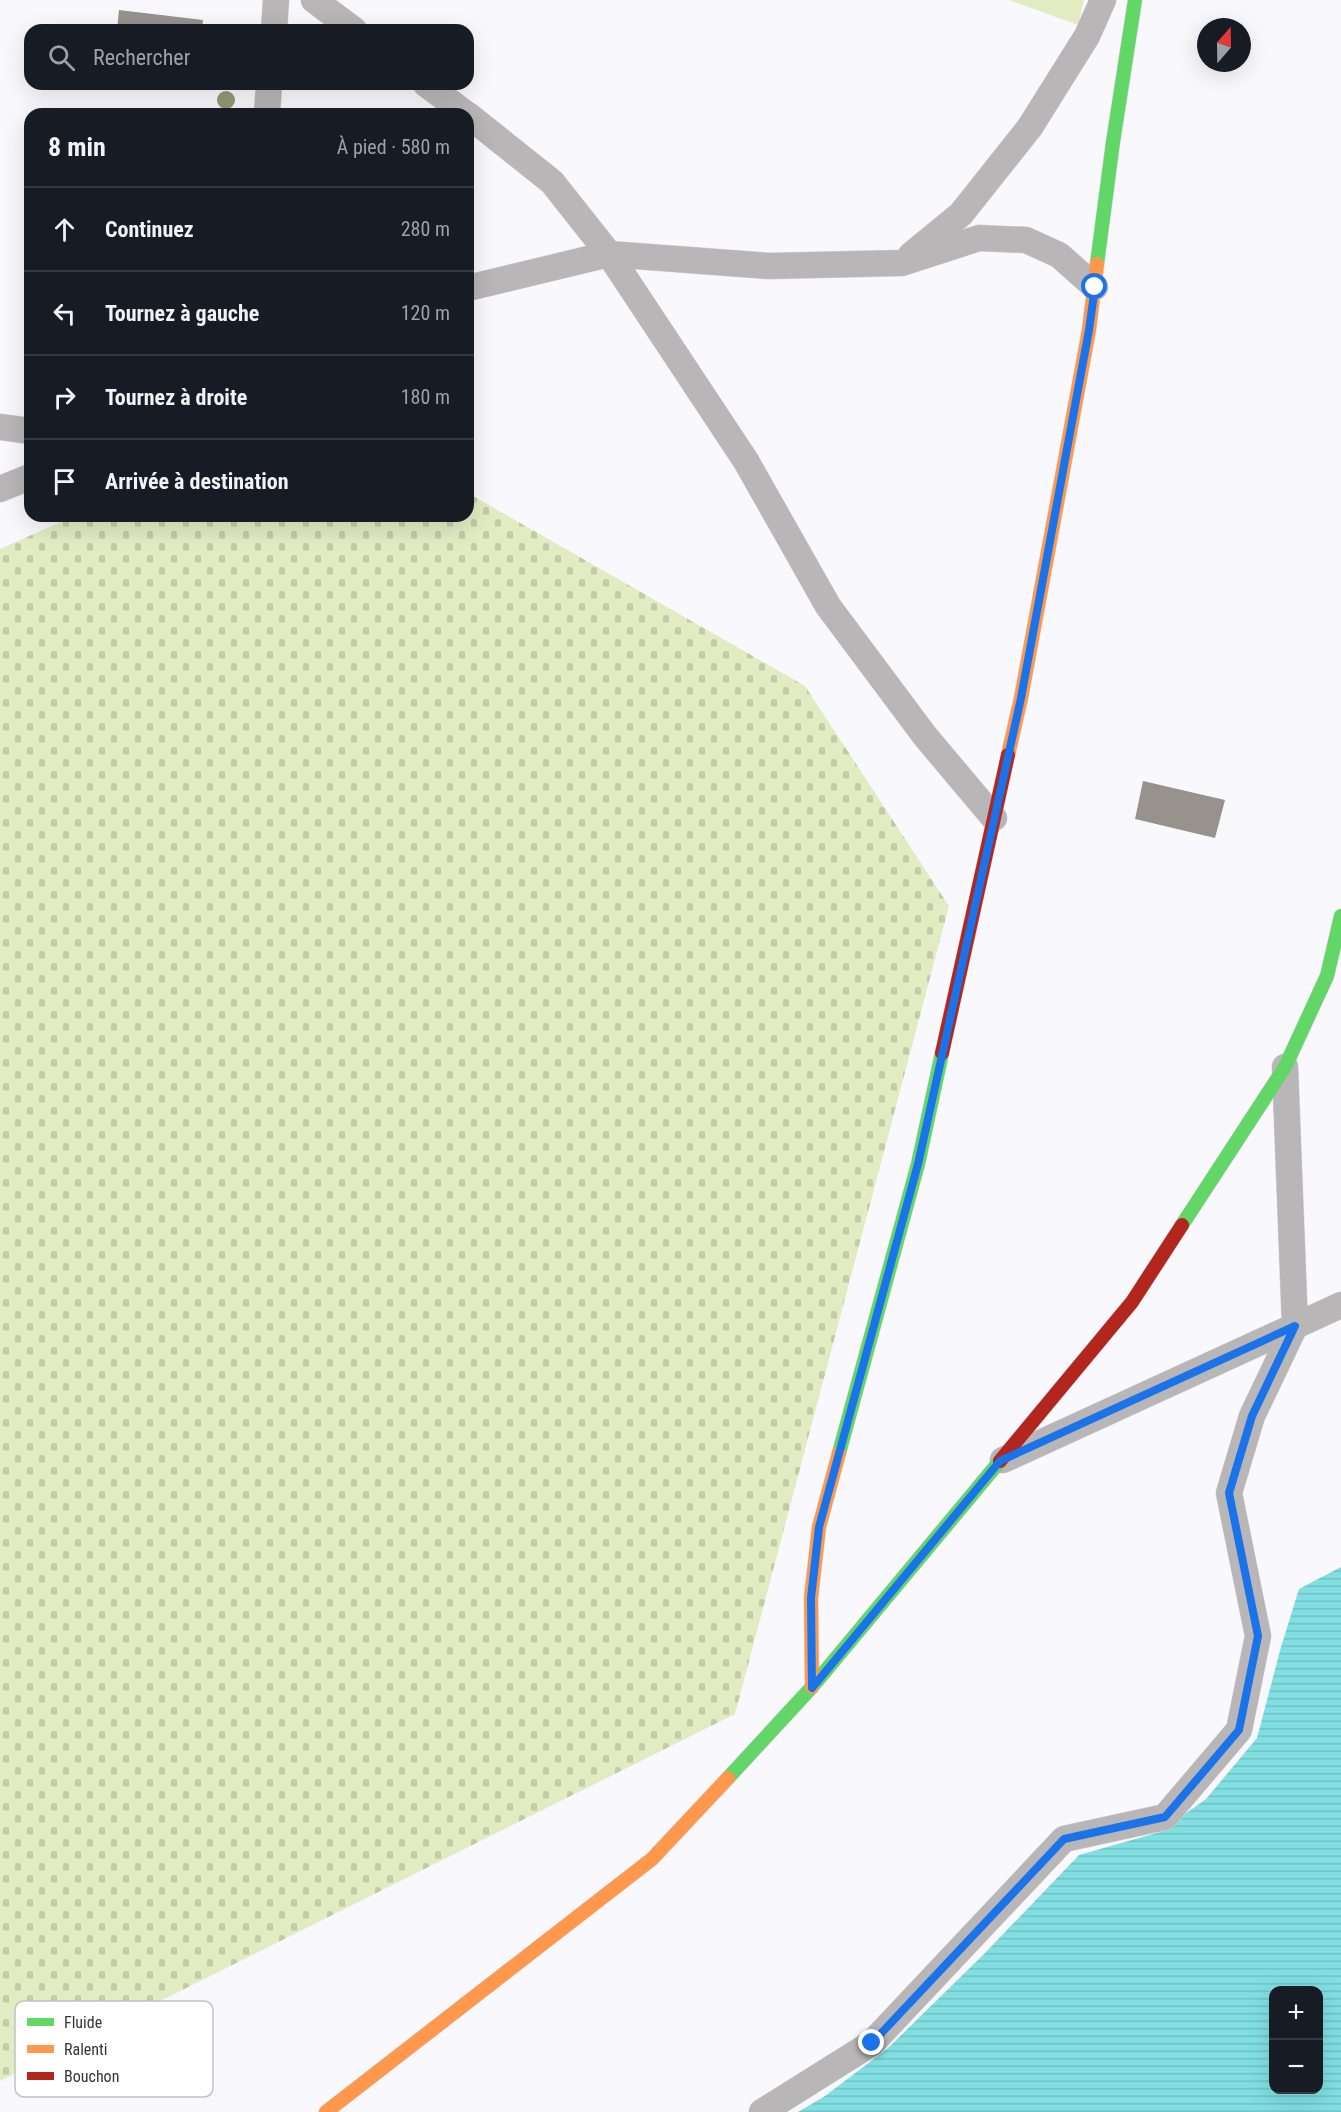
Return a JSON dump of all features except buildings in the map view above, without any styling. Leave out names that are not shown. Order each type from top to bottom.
[{"type":"street","points":[[274,24],[276,0]]},
{"type":"street","points":[[314,0],[346,24]]},
{"type":"street","points":[[902,263],[961,214],[1030,127],[1087,36],[1103,0]]},
{"type":"street","points":[[812,1688],[811,1598],[819,1527],[918,1164],[1021,698],[1089,330],[1113,142],[1136,0]]},
{"type":"street","points":[[267,108],[269,90]]},
{"type":"street","points":[[434,90],[458,108]]},
{"type":"street","points":[[474,121],[552,183],[609,254],[746,461],[828,606],[925,736],[994,818]]},
{"type":"street","points":[[474,287],[609,254],[769,266],[902,263],[979,238],[1026,240],[1059,255],[1095,287]]},
{"type":"street","points":[[0,427],[24,430]]},
{"type":"street","points":[[0,489],[24,479]]},
{"type":"street","points":[[326,2112],[652,1859],[812,1688],[1132,1302],[1285,1067],[1327,976],[1341,916]]},
{"type":"street","points":[[762,2112],[872,2043],[1064,1839],[1165,1817],[1239,1730],[1258,1636],[1229,1493],[1252,1416],[1295,1326],[1285,1067]]},
{"type":"street","points":[[1000,1461],[1341,1305]]},
{"type":"green space","points":[[1009,0],[1084,0],[1078,25]]},
{"type":"green space","points":[[474,496],[805,686],[949,906],[735,1714],[160,2001],[15,2001],[15,2074],[0,2081],[0,549],[61,522],[474,522]]},
{"type":"water","points":[[1341,1567],[1341,2112],[798,2112],[825,2096],[887,2049],[984,1954],[1079,1855],[1160,1832],[1206,1799],[1257,1738],[1299,1589]]},
{"type":"traffic: fast","points":[[1097,264],[1135,0]]},
{"type":"traffic: fast","points":[[1182,1225],[1285,1067],[1327,976],[1341,916]]},
{"type":"traffic: fast","points":[[839,1453],[918,1164],[942,1053]]},
{"type":"traffic: fast","points":[[728,1778],[812,1687],[1000,1461]]},
{"type":"traffic: slow","points":[[1008,755],[1021,698],[1089,330],[1097,264]]},
{"type":"traffic: slow","points":[[812,1687],[811,1598],[819,1527],[839,1453]]},
{"type":"traffic: slow","points":[[326,2112],[652,1859],[728,1778]]},
{"type":"traffic: jam","points":[[942,1053],[1008,755]]},
{"type":"traffic: jam","points":[[1000,1461],[1132,1302],[1182,1225]]},
{"type":"route","points":[[872,2043],[1064,1839],[1165,1817],[1239,1730],[1258,1636],[1229,1493],[1252,1416],[1295,1326],[1000,1461],[812,1688],[811,1598],[819,1527],[918,1164],[1021,698],[1095,287]]}]
